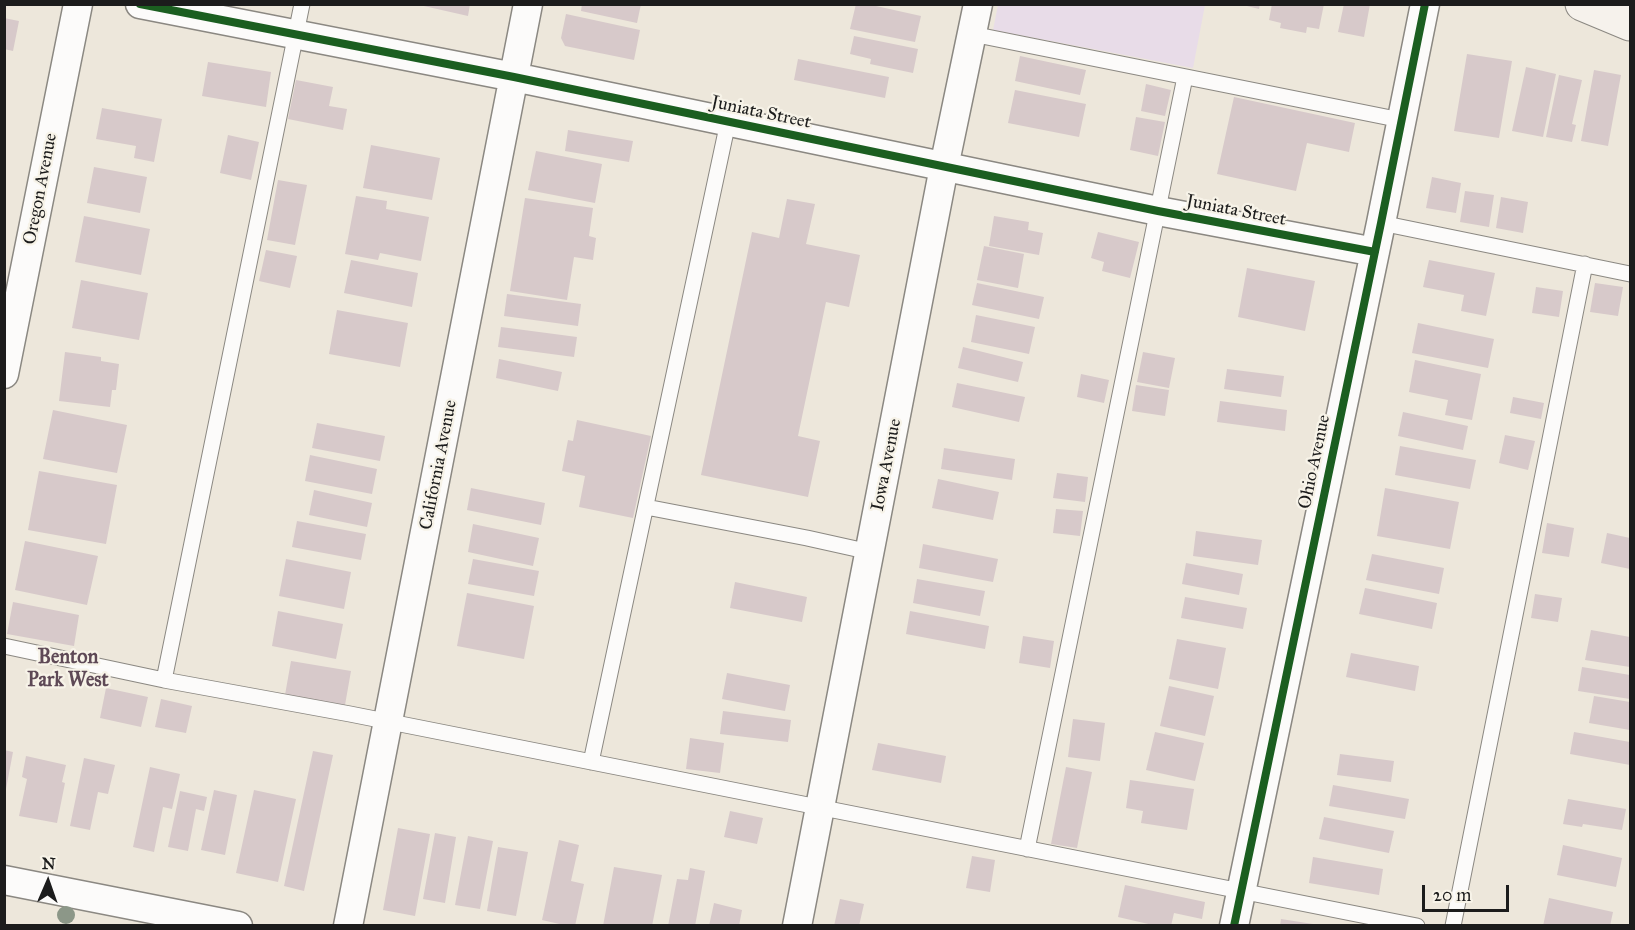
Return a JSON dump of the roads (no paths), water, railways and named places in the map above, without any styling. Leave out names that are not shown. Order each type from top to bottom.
[{"type":"main road","points":[[1582,4],[1629,17]]},
{"type":"street","name":"Oregon Avenue","points":[[4,374],[78,4]]},
{"type":"street","name":"Juniata Street","points":[[140,4],[514,77],[1158,211],[1375,252]]},
{"type":"street","name":"California Avenue","points":[[348,926],[528,4]]},
{"type":"street","name":"Iowa Avenue","points":[[797,926],[944,167],[978,4]]},
{"type":"street","name":"Ohio Avenue","points":[[1234,926],[1425,4]]},
{"type":"street","points":[[4,880],[238,926]]},
{"type":"lane","points":[[164,680],[302,4]]},
{"type":"lane","points":[[972,34],[1401,120]]},
{"type":"lane","points":[[1027,849],[1185,77]]},
{"type":"lane","points":[[591,762],[728,122]]},
{"type":"lane","points":[[1381,223],[1630,274]]},
{"type":"lane","points":[[1453,926],[1585,264]]},
{"type":"lane","points":[[646,507],[870,552]]},
{"type":"lane","points":[[4,646],[164,680],[388,722],[1417,926]]},
{"type":"district","name":"Benton Park West","points":[[68,670]]}]
